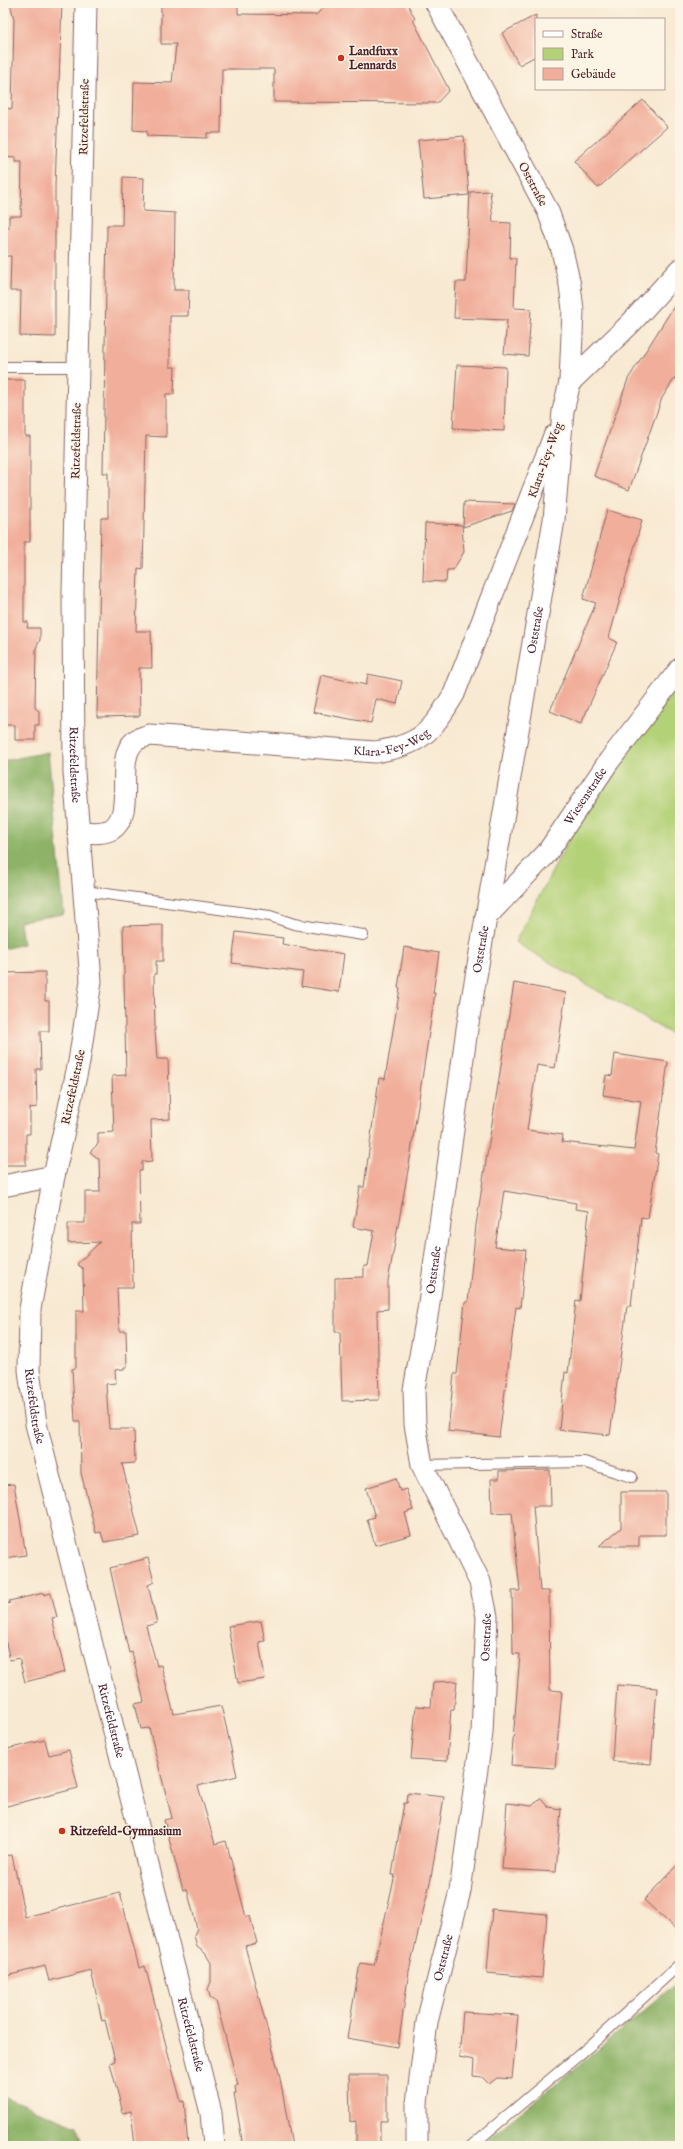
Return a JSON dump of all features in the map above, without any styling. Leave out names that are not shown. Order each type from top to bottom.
[{"type":"street","name":"Ritzefeldstraße","points":[[86,3],[73,600],[74,772],[91,981],[79,1062],[54,1176],[30,1309],[29,1370],[36,1424],[211,2113],[214,2146]]},
{"type":"street","name":"Oststraße","points":[[417,2146],[417,2102],[426,2022],[460,1891],[482,1733],[488,1617],[480,1582],[422,1465],[415,1424],[414,1390],[429,1302],[467,1029],[554,520],[564,411],[570,382],[573,310],[570,285],[562,250],[548,211],[436,3]]},
{"type":"street","points":[[570,382],[631,323],[680,269]]},
{"type":"street","name":"Klara-Fey-Weg","points":[[78,832],[100,832],[112,829],[122,815],[127,754],[134,742],[149,735],[375,752],[397,749],[423,737],[436,724],[454,694],[564,411]]},
{"type":"street","name":"Wiesenstraße","points":[[486,917],[547,853],[609,761],[680,669]]},
{"type":"street","points":[[3,1186],[54,1176]]},
{"type":"lane","points":[[3,368],[77,367]]},
{"type":"lane","points":[[84,891],[270,916],[294,924],[363,935]]},
{"type":"lane","points":[[422,1465],[584,1462],[632,1477]]},
{"type":"lane","points":[[471,2146],[592,2044],[680,1964]]},
{"type":"green space","points":[[680,684],[680,1039],[515,942],[590,800]]},
{"type":"green space","points":[[48,752],[64,914],[20,921],[23,944],[3,949],[3,761]]},
{"type":"green space","points":[[680,1980],[680,2146],[479,2146],[593,2054]]},
{"type":"green space","points":[[3,2096],[77,2126],[84,2146],[3,2146]]},
{"type":"building","points":[[10,3],[62,3],[55,185],[55,337],[20,336],[21,291],[10,291],[11,256],[3,256],[4,228],[9,228],[9,216],[21,216],[22,162],[16,162],[16,158],[3,157],[3,108],[12,109],[14,19]]},
{"type":"building","points":[[161,3],[238,3],[238,14],[316,15],[328,3],[407,3],[415,19],[413,20],[449,90],[437,103],[274,102],[274,69],[222,69],[221,133],[207,133],[207,138],[147,136],[147,131],[133,130],[134,82],[172,83],[176,44],[161,44]]},
{"type":"building","points":[[536,15],[535,57],[519,65],[502,33]]},
{"type":"building","points":[[643,100],[667,127],[598,188],[574,161]]},
{"type":"building","points":[[464,136],[469,195],[424,199],[418,140]]},
{"type":"building","points":[[123,177],[144,178],[143,211],[175,213],[174,290],[189,290],[188,316],[170,316],[170,367],[175,367],[174,394],[166,394],[166,437],[146,436],[143,569],[138,568],[136,631],[151,631],[152,668],[139,668],[140,716],[97,717],[101,518],[108,518],[108,473],[103,473],[107,225],[122,225]]},
{"type":"building","points":[[490,191],[493,222],[511,223],[510,258],[516,258],[514,308],[531,309],[528,356],[504,354],[507,320],[454,318],[456,282],[466,282],[470,192]]},
{"type":"building","points":[[680,297],[680,370],[662,398],[629,490],[594,476],[628,379]]},
{"type":"building","points":[[457,365],[506,367],[504,431],[453,428]]},
{"type":"building","points":[[3,380],[25,380],[25,436],[30,436],[30,542],[24,542],[24,622],[28,622],[27,628],[40,628],[40,640],[36,648],[35,708],[39,711],[39,725],[35,725],[35,740],[15,740],[15,725],[3,725]]},
{"type":"building","points":[[464,502],[515,504],[512,511],[463,527]]},
{"type":"building","points":[[607,510],[642,520],[609,638],[617,642],[581,724],[550,711],[596,603],[583,599]]},
{"type":"building","points":[[425,523],[462,525],[464,552],[453,570],[447,570],[446,582],[423,581]]},
{"type":"building","points":[[368,674],[402,681],[397,704],[376,699],[371,723],[313,712],[321,675],[366,685]]},
{"type":"building","points":[[163,925],[163,961],[156,961],[156,974],[154,974],[155,1031],[157,1059],[168,1059],[170,1119],[151,1120],[152,1161],[142,1162],[142,1170],[139,1170],[140,1224],[132,1224],[133,1288],[117,1288],[119,1331],[126,1331],[127,1367],[124,1367],[124,1369],[115,1370],[116,1383],[106,1384],[109,1429],[134,1429],[135,1463],[122,1464],[140,1536],[104,1542],[101,1532],[96,1533],[81,1473],[80,1421],[75,1421],[72,1369],[76,1368],[76,1311],[84,1311],[83,1269],[77,1264],[100,1242],[68,1243],[68,1223],[85,1223],[85,1192],[100,1192],[99,1159],[90,1152],[98,1144],[98,1133],[114,1132],[112,1076],[126,1075],[123,926]]},
{"type":"building","points":[[236,932],[283,938],[282,944],[344,954],[339,992],[301,986],[303,972],[232,963]]},
{"type":"building","points":[[404,947],[439,953],[433,993],[435,993],[409,1165],[388,1281],[388,1309],[377,1310],[379,1400],[342,1401],[340,1332],[335,1332],[335,1278],[364,1277],[364,1266],[368,1266],[374,1231],[353,1227],[360,1187],[364,1187],[379,1078],[385,1079],[400,988],[398,988]]},
{"type":"building","points":[[45,972],[45,1001],[49,1001],[49,1031],[40,1031],[41,1069],[36,1069],[37,1107],[30,1108],[30,1134],[26,1134],[26,1165],[3,1165],[3,973]]},
{"type":"building","points":[[514,983],[566,993],[555,1068],[537,1065],[527,1130],[563,1135],[562,1142],[634,1150],[641,1101],[603,1095],[606,1075],[612,1076],[615,1054],[668,1062],[655,1153],[658,1154],[648,1218],[641,1217],[631,1306],[627,1306],[610,1435],[559,1430],[565,1372],[568,1373],[576,1300],[580,1301],[589,1211],[575,1209],[576,1203],[504,1191],[495,1247],[526,1250],[520,1308],[516,1307],[499,1437],[448,1431],[454,1374],[457,1374],[465,1302],[468,1302],[476,1225]]},
{"type":"building","points":[[550,1470],[551,1506],[533,1506],[540,1591],[549,1591],[550,1690],[562,1691],[555,1768],[511,1765],[520,1654],[513,1654],[512,1591],[520,1591],[512,1512],[492,1513],[491,1479],[499,1479],[499,1471]]},
{"type":"building","points":[[396,1478],[400,1491],[406,1489],[413,1510],[405,1513],[411,1535],[375,1545],[367,1519],[375,1517],[366,1488]]},
{"type":"building","points":[[14,1484],[26,1555],[5,1558],[3,1545],[3,1485]]},
{"type":"building","points":[[621,1492],[666,1492],[666,1535],[639,1535],[639,1546],[599,1546],[621,1528]]},
{"type":"building","points":[[148,1558],[154,1582],[148,1585],[157,1623],[146,1626],[157,1666],[161,1665],[174,1714],[221,1706],[226,1726],[237,1776],[198,1786],[215,1844],[226,1841],[246,1917],[250,1916],[257,1943],[245,1946],[279,2073],[292,2146],[243,2146],[234,2093],[236,2093],[235,2086],[238,2085],[216,2001],[210,1997],[208,1989],[211,1982],[211,1963],[205,1953],[197,1947],[194,1935],[197,1928],[187,1889],[183,1890],[164,1820],[172,1818],[149,1728],[141,1729],[135,1704],[144,1702],[132,1652],[129,1653],[110,1568]]},
{"type":"building","points":[[44,1593],[44,1595],[51,1593],[57,1617],[52,1618],[65,1672],[25,1682],[19,1658],[10,1660],[3,1631],[3,1605],[10,1603],[9,1601]]},
{"type":"building","points":[[261,1621],[265,1641],[259,1642],[265,1679],[238,1683],[228,1626]]},
{"type":"building","points":[[457,1681],[454,1709],[451,1709],[447,1761],[411,1759],[416,1706],[431,1707],[433,1682]]},
{"type":"building","points":[[617,1685],[657,1688],[651,1764],[612,1761]]},
{"type":"building","points":[[45,1740],[49,1755],[69,1750],[78,1788],[3,1807],[3,1750]]},
{"type":"building","points":[[408,1793],[444,1797],[431,1878],[409,1971],[398,2047],[347,2038],[360,1963],[374,1965],[395,1875],[392,1875],[404,1803],[407,1803]]},
{"type":"building","points":[[540,1798],[548,1807],[561,1809],[556,1872],[502,1869],[507,1803],[532,1806]]},
{"type":"building","points":[[12,1855],[25,1917],[120,1893],[139,1968],[145,1966],[181,2102],[184,2101],[188,2146],[135,2146],[131,2111],[123,2113],[110,2063],[115,2061],[105,2020],[102,2021],[91,1970],[49,1981],[45,1966],[3,1977],[3,1856]]},
{"type":"building","points":[[680,1862],[680,1933],[644,1900]]},
{"type":"building","points":[[492,1909],[547,1914],[542,1978],[487,1973]]},
{"type":"building","points":[[463,2012],[518,2015],[512,2079],[497,2078],[489,2084],[482,2077],[473,2076],[474,2060],[459,2057]]},
{"type":"building","points":[[349,2075],[387,2075],[387,2121],[380,2121],[380,2146],[356,2146],[356,2121],[350,2122]]},
{"type":"place","name":"Landfuxx Lennards","points":[[341,58]]},
{"type":"place","name":"Ritzefeld-Gymnasium","points":[[62,1831]]}]
